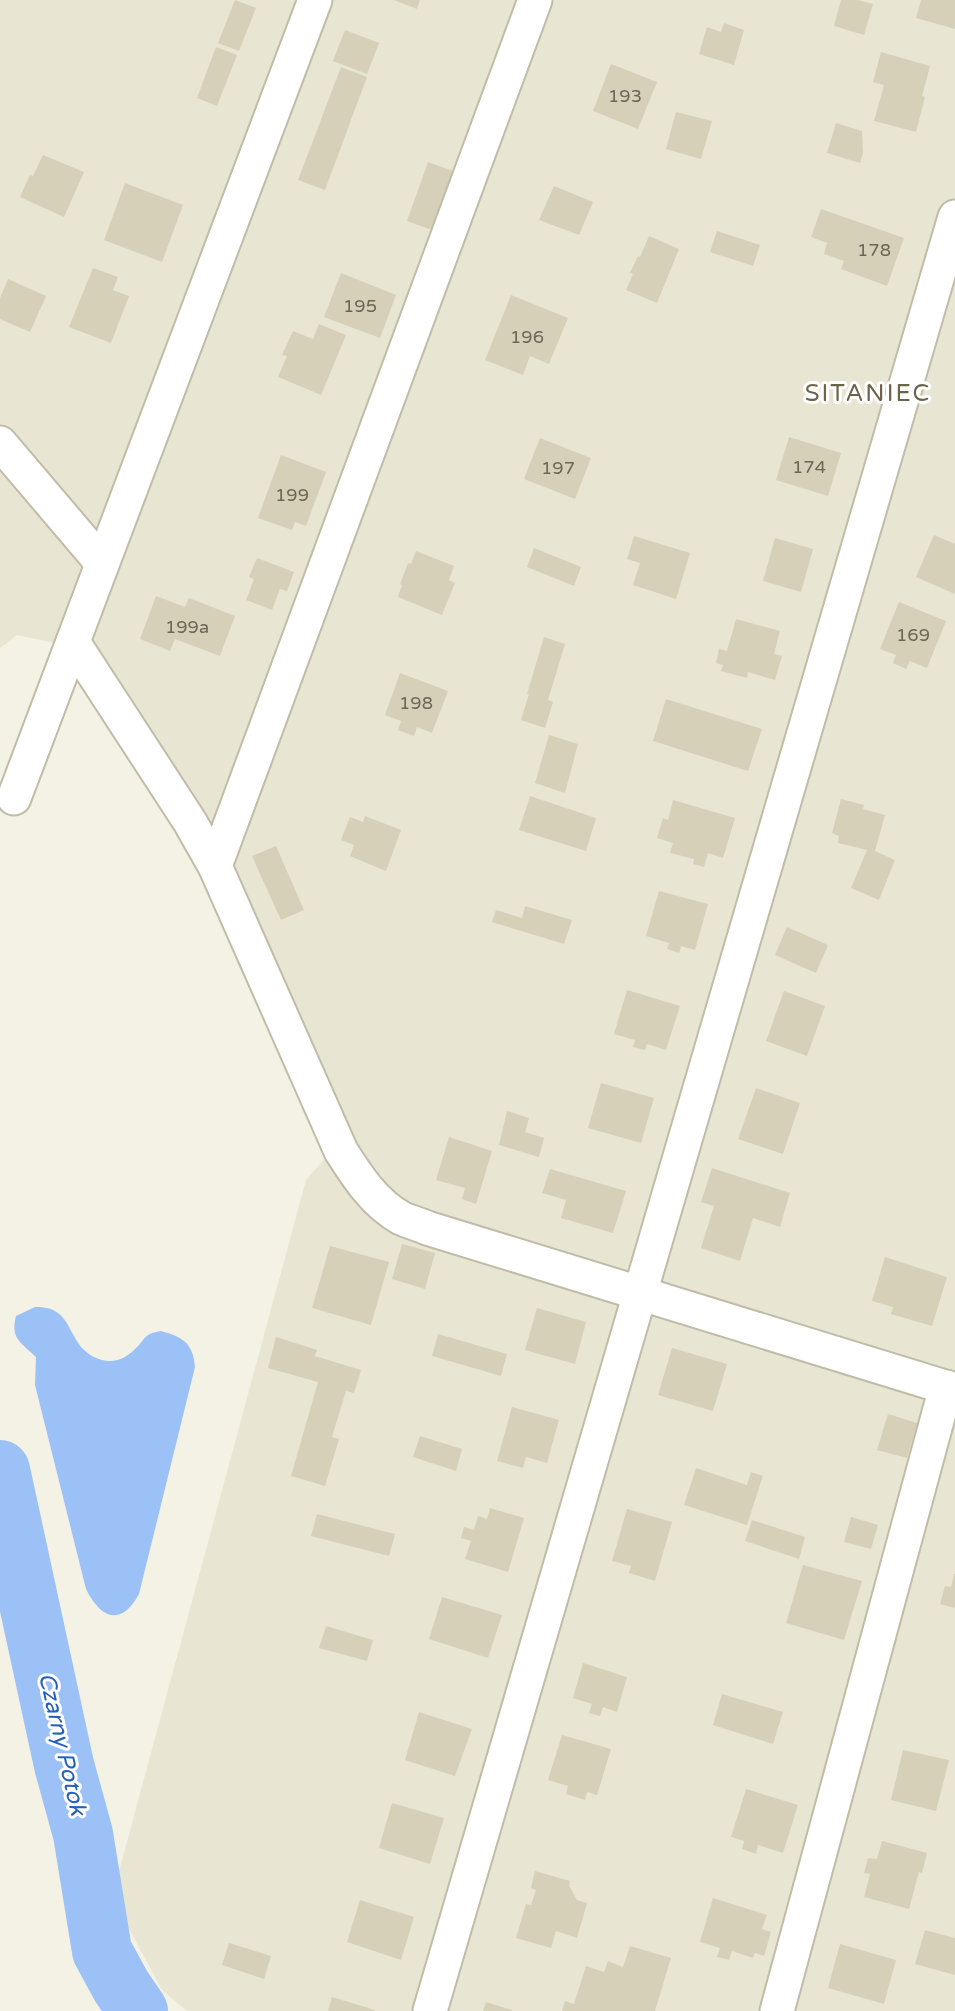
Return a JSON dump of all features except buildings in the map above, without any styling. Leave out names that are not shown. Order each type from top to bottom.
[{"type":"street","points":[[14,798],[315,0]]},
{"type":"street","points":[[215,866],[534,0]]},
{"type":"street","points":[[430,2011],[955,217]]},
{"type":"street","points":[[0,443],[102,563]]},
{"type":"street","points":[[74,642],[190,822],[215,866],[341,1151],[356,1175],[377,1200],[400,1217],[427,1228],[951,1388],[777,2011]]},
{"type":"shaded area","points":[[0,0],[955,0],[955,2011],[187,2011],[162,1990],[112,1897],[306,1180],[342,1139],[92,651],[17,635],[0,648]]},
{"type":"water","points":[[35,1307],[57,1312],[64,1318],[85,1351],[101,1360],[124,1358],[148,1335],[161,1331],[186,1342],[194,1359],[195,1367],[139,1594],[125,1611],[118,1615],[111,1615],[98,1607],[86,1589],[35,1385],[36,1357],[21,1344],[14,1330],[16,1316]]},
{"type":"waterway","name":"Czarny Potok","points":[[0,1470],[64,1765],[83,1834],[102,1951],[138,2011]]},
{"type":"district","name":"SITANIEC","points":[[868,393]]}]
